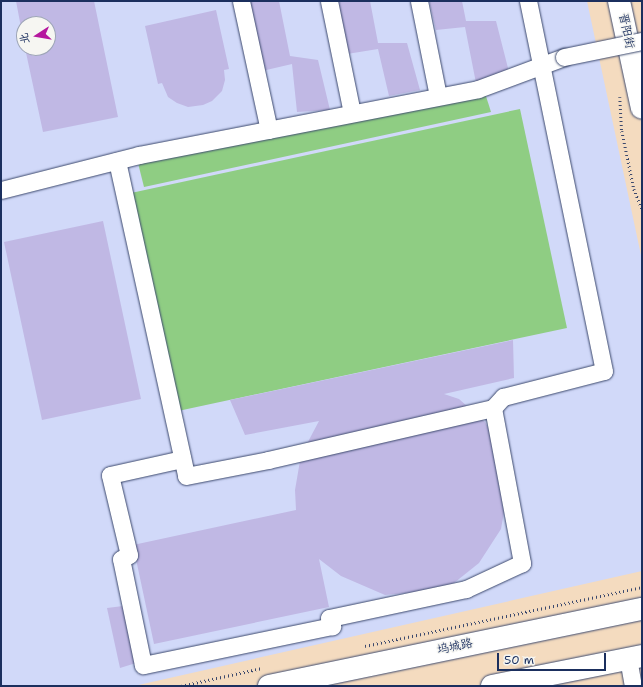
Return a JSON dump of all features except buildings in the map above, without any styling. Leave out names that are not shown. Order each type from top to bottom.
[{"type":"main road","name":"晋阳街","points":[[619,1],[642,108]]},
{"type":"main road","name":"坞城路","points":[[267,677],[642,609]]},
{"type":"main road","points":[[492,686],[635,657]]},
{"type":"street","points":[[241,1],[268,130]]},
{"type":"street","points":[[329,1],[352,113]]},
{"type":"street","points":[[419,1],[438,96]]},
{"type":"street","points":[[118,161],[186,476],[206,473],[493,408],[503,397],[604,371],[528,1]]},
{"type":"street","points":[[1,190],[118,161],[478,89],[564,57],[642,41]]},
{"type":"street","points":[[182,459],[110,475],[129,555],[121,560],[143,665],[332,626],[330,618],[466,589],[522,563],[493,408]]},
{"type":"street","points":[[632,686],[635,657]]},
{"type":"path","points":[[620,93],[622,131],[634,189],[642,209]]},
{"type":"path","points":[[358,648],[642,587]]},
{"type":"path","points":[[181,686],[267,677]]},
{"type":"shaded area","points":[[1,1],[587,1],[642,260],[642,571],[134,686],[1,686]]},
{"type":"green space","points":[[485,93],[491,112],[144,187],[138,163]]},
{"type":"green space","points":[[520,109],[567,328],[178,411],[131,193]]}]
